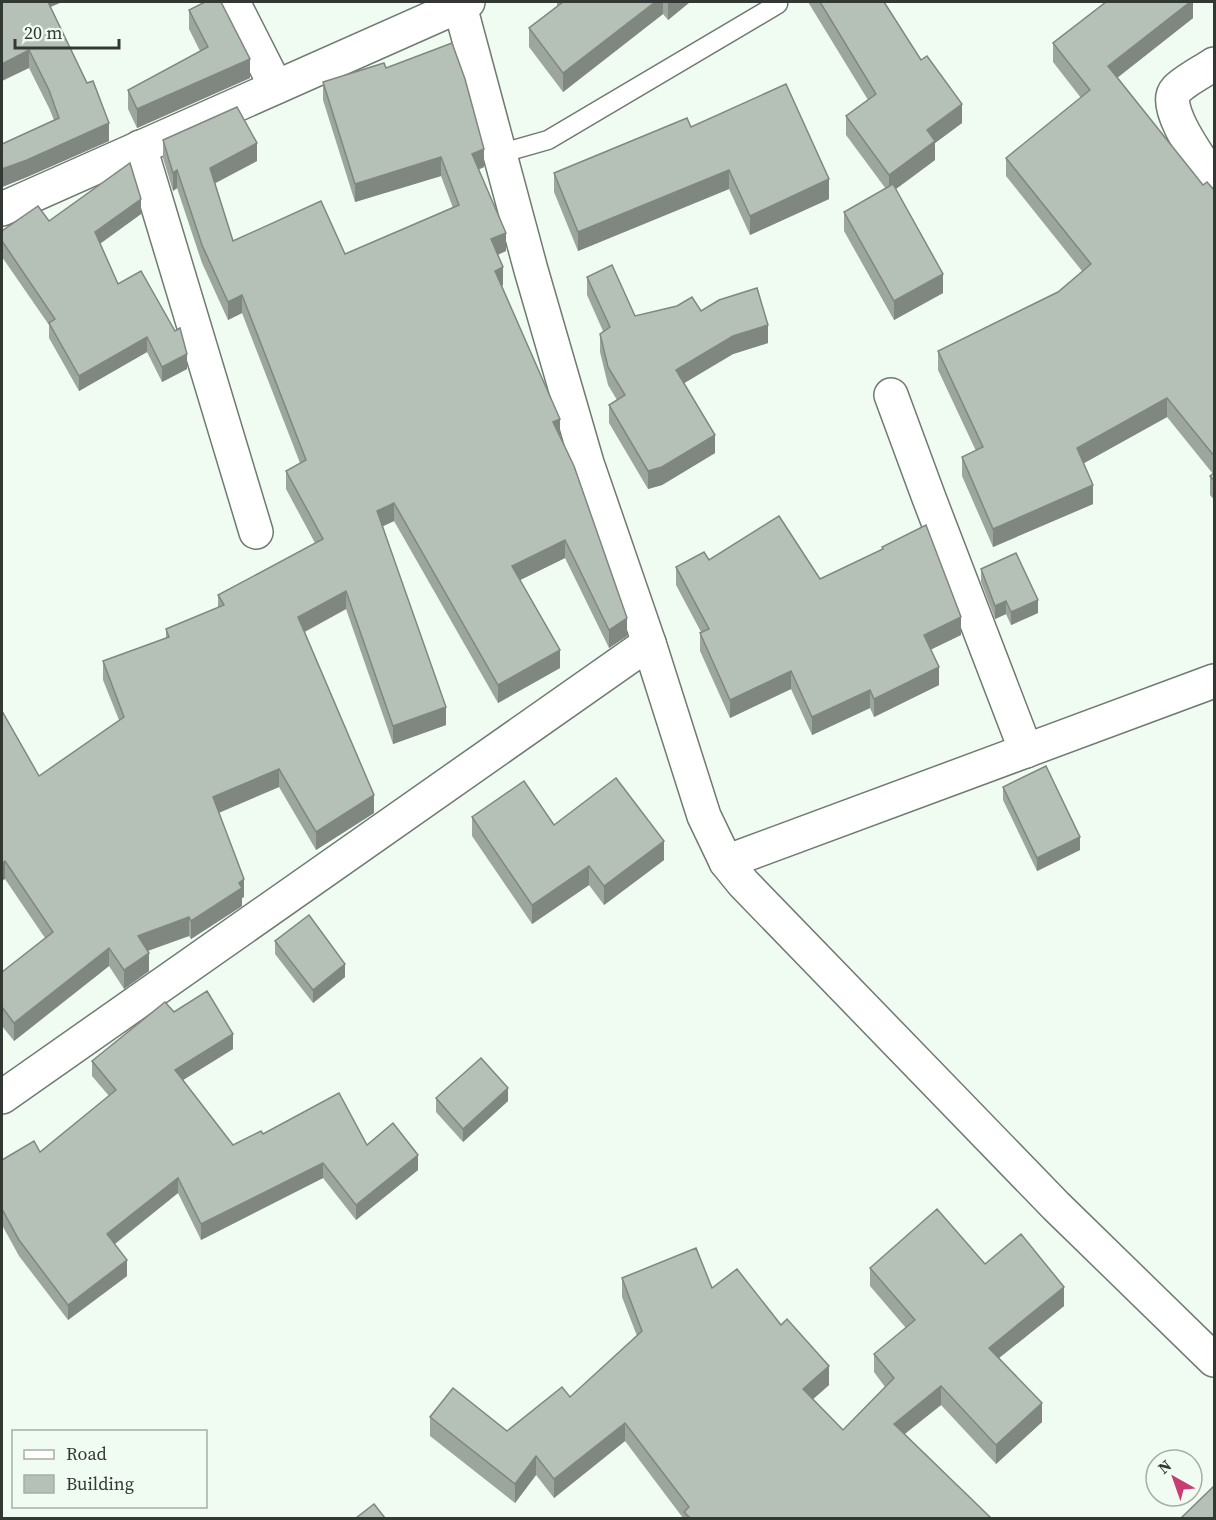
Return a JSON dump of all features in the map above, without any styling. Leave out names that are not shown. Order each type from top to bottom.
[{"type":"street","points":[[233,2],[276,87]]},
{"type":"street","points":[[2,209],[464,4],[499,154],[587,463],[649,643],[704,816],[726,862],[743,884],[1056,1206],[1215,1360]]},
{"type":"street","points":[[1215,64],[1175,91],[1171,101],[1179,124],[1215,180]]},
{"type":"street","points":[[140,147],[256,532]]},
{"type":"street","points":[[891,395],[928,498],[1026,751]]},
{"type":"street","points":[[4,1088],[649,643]]},
{"type":"street","points":[[726,862],[1215,681]]},
{"type":"lane","points":[[499,154],[548,140],[778,4]]},
{"type":"building","points":[[2,2],[48,2],[87,83],[93,81],[109,123],[2,169],[2,144],[59,118],[49,90],[29,50],[2,64]]},
{"type":"building","points":[[205,2],[221,2],[250,59],[137,109],[128,90],[208,47],[189,10]]},
{"type":"building","points":[[563,2],[655,2],[563,73],[529,28]]},
{"type":"building","points":[[820,2],[884,2],[921,60],[927,56],[962,104],[927,130],[935,141],[889,175],[846,116],[876,94]]},
{"type":"building","points":[[1106,2],[1190,2],[1108,66],[1203,185],[1207,182],[1215,191],[1215,457],[1167,398],[1077,448],[1093,485],[993,529],[962,457],[983,447],[938,351],[1058,292],[1091,264],[1006,158],[1090,90],[1053,43]]},
{"type":"building","points":[[452,43],[465,79],[484,149],[472,154],[506,233],[491,239],[503,267],[495,271],[560,419],[553,422],[574,466],[627,618],[609,630],[565,540],[512,566],[560,650],[498,685],[394,503],[377,511],[446,707],[393,726],[346,591],[298,617],[374,795],[316,832],[279,769],[213,797],[244,879],[239,883],[242,888],[191,921],[189,917],[138,936],[149,953],[124,970],[109,948],[14,1023],[2,1007],[2,972],[53,932],[5,861],[2,863],[2,711],[39,776],[124,717],[103,661],[169,637],[166,629],[224,605],[218,595],[323,539],[286,471],[306,460],[242,295],[228,302],[202,245],[177,170],[173,173],[163,140],[237,107],[257,143],[210,168],[233,241],[321,201],[345,254],[459,205],[441,157],[355,184],[323,82],[384,63],[386,68]]},
{"type":"building","points":[[786,84],[829,179],[750,216],[729,170],[578,232],[554,173],[687,118],[691,127]]},
{"type":"building","points":[[130,163],[141,199],[95,232],[118,284],[141,271],[175,331],[180,328],[187,354],[162,367],[147,337],[79,376],[49,323],[55,319],[2,241],[2,231],[38,206],[49,221]]},
{"type":"building","points":[[893,184],[943,274],[894,301],[844,212]]},
{"type":"building","points":[[612,265],[635,316],[677,306],[692,297],[701,311],[719,300],[757,288],[768,325],[733,336],[676,370],[715,435],[662,467],[648,471],[609,405],[625,395],[608,367],[600,334],[610,327],[587,277]]},
{"type":"building","points":[[1215,472],[1215,482],[1210,476]]},
{"type":"building","points":[[779,516],[820,579],[883,549],[882,547],[926,525],[961,617],[924,635],[939,667],[874,699],[870,690],[812,717],[791,671],[730,700],[700,633],[709,629],[676,567],[704,552],[709,560]]},
{"type":"building","points":[[1016,553],[1038,600],[1011,612],[1006,601],[995,606],[981,569]]},
{"type":"building","points":[[1046,766],[1080,837],[1037,858],[1003,787]]},
{"type":"building","points":[[616,778],[664,841],[604,886],[589,866],[532,905],[472,817],[524,781],[554,825]]},
{"type":"building","points":[[309,915],[345,964],[313,990],[275,941]]},
{"type":"building","points":[[207,991],[233,1034],[175,1070],[233,1145],[261,1131],[263,1134],[339,1093],[367,1145],[393,1123],[418,1155],[356,1205],[323,1163],[201,1224],[178,1178],[107,1234],[127,1260],[68,1305],[19,1240],[2,1209],[2,1160],[34,1141],[40,1152],[116,1090],[92,1061],[165,1002],[174,1012]]},
{"type":"building","points":[[481,1058],[508,1088],[463,1129],[436,1098]]},
{"type":"building","points":[[937,1209],[985,1264],[1021,1234],[1064,1287],[989,1348],[1042,1403],[996,1445],[941,1386],[894,1424],[991,1518],[690,1518],[684,1512],[689,1507],[625,1423],[554,1479],[536,1456],[515,1484],[430,1417],[453,1388],[507,1431],[562,1387],[570,1397],[642,1331],[622,1278],[696,1248],[712,1288],[737,1269],[781,1325],[787,1319],[829,1366],[803,1389],[843,1430],[894,1378],[874,1354],[915,1320],[870,1268]]},
{"type":"building","points":[[1215,1485],[1215,1518],[1181,1518],[1191,1508],[1204,1508],[1204,1496]]},
{"type":"building","points":[[374,1504],[385,1518],[356,1518]]}]
